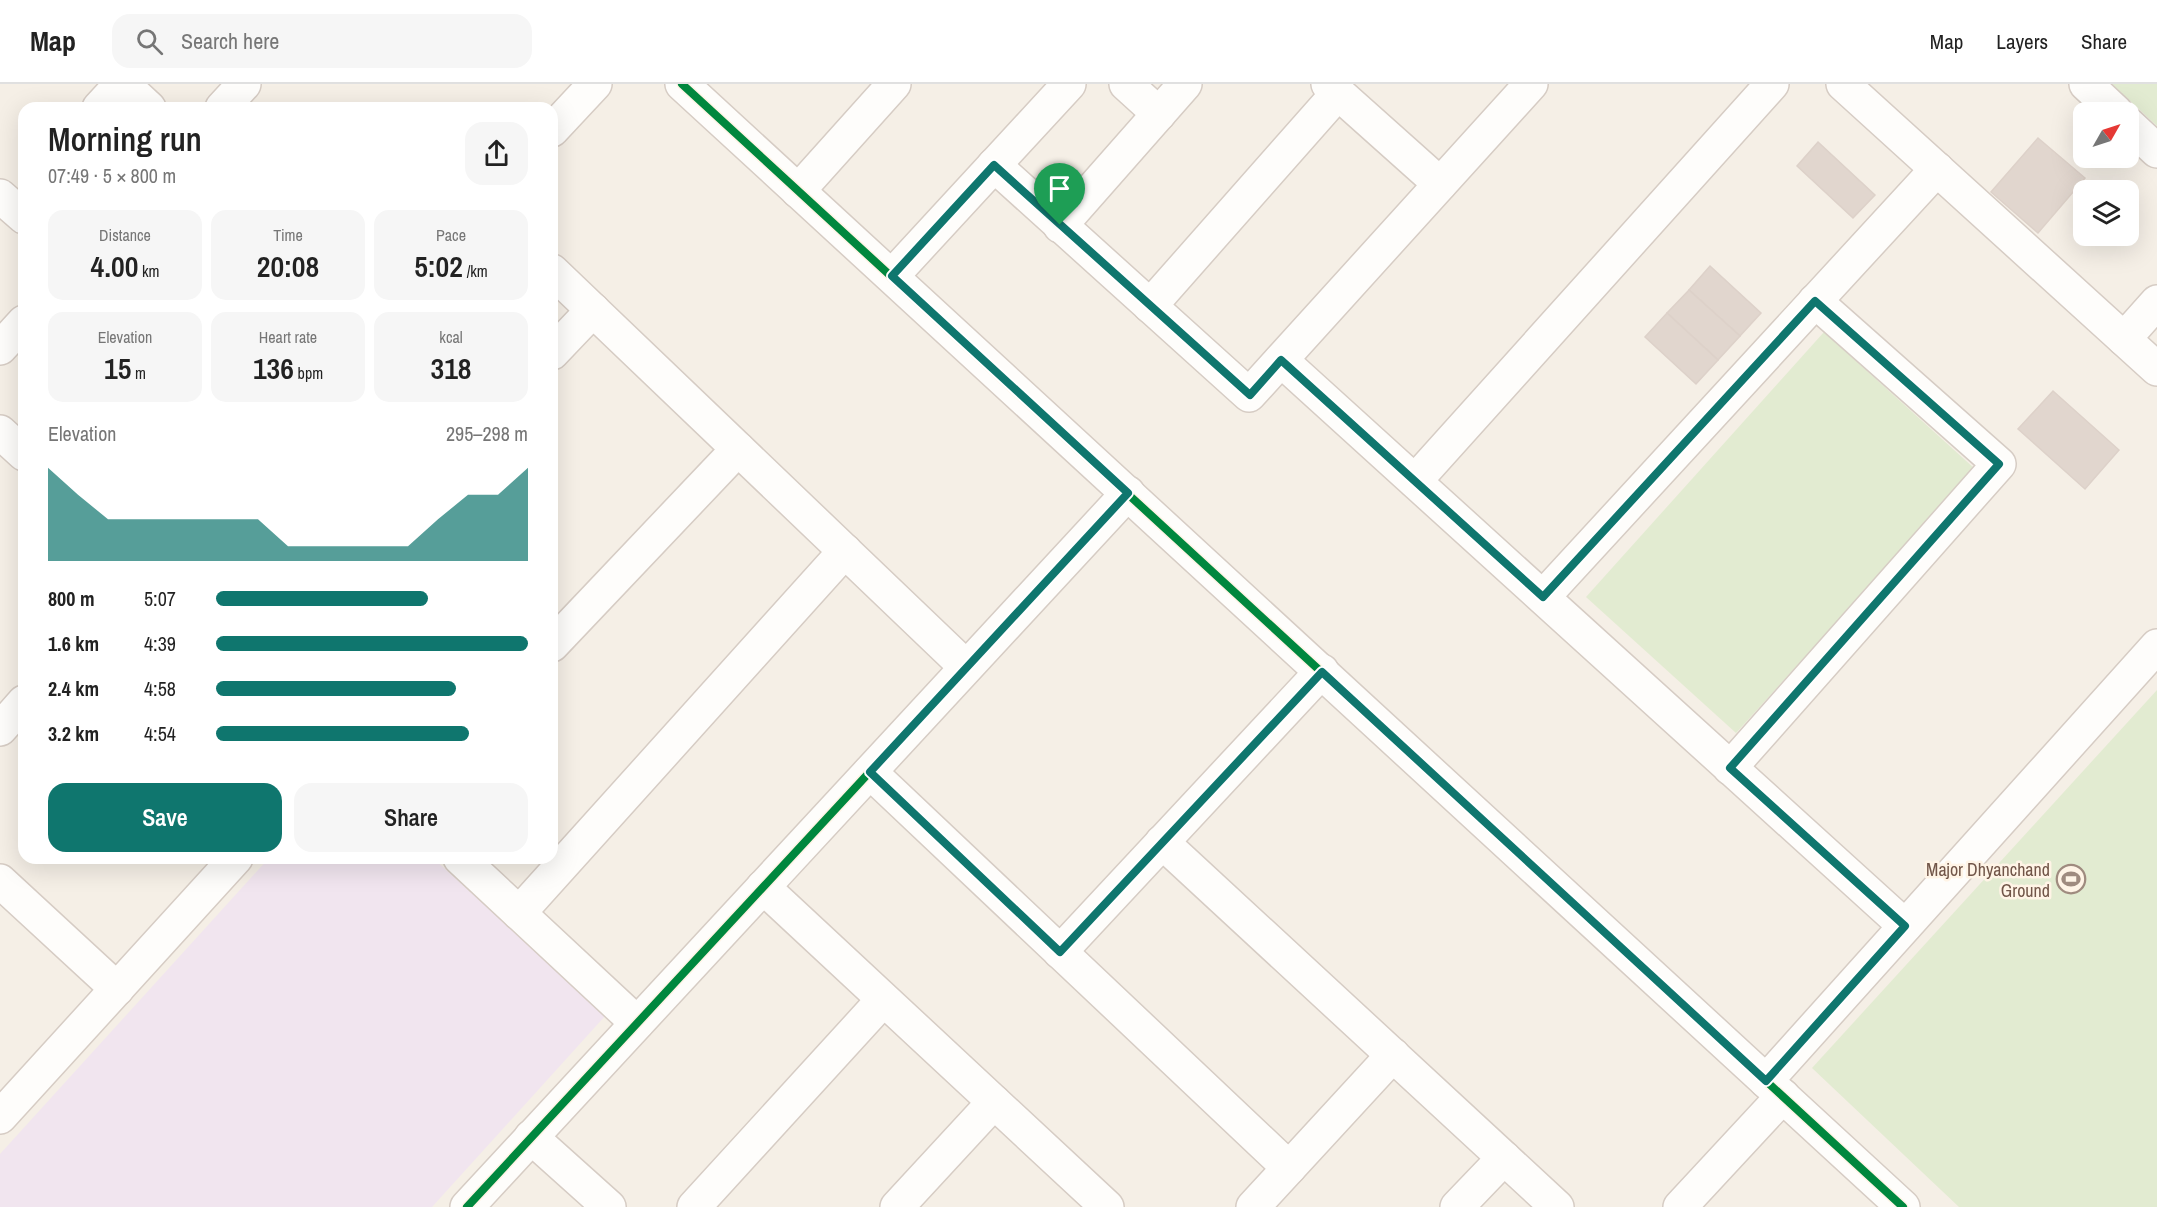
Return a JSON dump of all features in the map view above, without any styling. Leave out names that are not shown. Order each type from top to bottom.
[{"type":"street","points":[[105,102],[122,84],[142,102]]},
{"type":"street","points":[[228,102],[244,84]]},
{"type":"street","points":[[558,124],[595,84]]},
{"type":"street","points":[[682,84],[1903,1207]]},
{"type":"street","points":[[798,190],[894,84]]},
{"type":"street","points":[[892,276],[1069,84]]},
{"type":"street","points":[[1126,84],[1159,114]]},
{"type":"street","points":[[1060,225],[1185,84]]},
{"type":"street","points":[[994,165],[1250,395],[1531,84]]},
{"type":"street","points":[[1415,481],[1772,84]]},
{"type":"street","points":[[1843,84],[2157,369]]},
{"type":"street","points":[[2086,84],[2105,102]]},
{"type":"street","points":[[1150,306],[1333,88],[1440,184]]},
{"type":"street","points":[[2139,134],[2157,151]]},
{"type":"street","points":[[1543,597],[1936,169]]},
{"type":"street","points":[[558,277],[966,667]]},
{"type":"street","points":[[1730,768],[1999,464],[1815,301]]},
{"type":"street","points":[[2124,339],[2157,302]]},
{"type":"street","points":[[558,347],[593,310]]},
{"type":"street","points":[[0,348],[18,328]]},
{"type":"street","points":[[1281,360],[1905,926]]},
{"type":"street","points":[[0,432],[18,448]]},
{"type":"street","points":[[558,639],[738,449]]},
{"type":"street","points":[[467,1207],[1128,493]]},
{"type":"street","points":[[519,913],[845,551]]},
{"type":"street","points":[[1680,1207],[1905,926],[2157,646]]},
{"type":"street","points":[[1060,952],[1322,672]]},
{"type":"street","points":[[0,729],[18,709]]},
{"type":"street","points":[[870,772],[1289,1168]]},
{"type":"street","points":[[1162,842],[1557,1207]]},
{"type":"street","points":[[5,1101],[117,988],[223,864]]},
{"type":"street","points":[[466,864],[638,1023]]},
{"type":"street","points":[[0,881],[117,988]]},
{"type":"street","points":[[763,887],[1107,1207]]},
{"type":"street","points":[[694,1207],[883,1000]]},
{"type":"street","points":[[1253,1207],[1393,1055]]},
{"type":"street","points":[[897,1207],[994,1102]]},
{"type":"street","points":[[531,1137],[609,1207]]},
{"type":"street","points":[[1457,1207],[1504,1158]]},
{"type":"shaded area","points":[[264,864],[440,864],[606,1015],[432,1207],[0,1207],[0,1154]]},
{"type":"green space","points":[[2112,84],[2157,84],[2157,126],[2139,109],[2139,102],[2131,102]]},
{"type":"green space","points":[[1824,332],[1975,469],[1736,733],[1586,597]]},
{"type":"green space","name":"Major Dhyanchand Ground","points":[[2157,690],[2157,1207],[1959,1207],[1812,1068]]},
{"type":"building","points":[[2038,138],[2085,178],[2073,180],[2073,192],[2038,233],[1991,192]]},
{"type":"building","points":[[1818,142],[1875,195],[1853,218],[1797,166]]},
{"type":"building","points":[[1710,266],[1761,313],[1740,336],[1689,290]]},
{"type":"building","points":[[1689,290],[1740,336],[1718,360],[1667,313]]},
{"type":"building","points":[[1667,313],[1718,360],[1696,384],[1645,337]]},
{"type":"building","points":[[2053,391],[2119,450],[2085,489],[2018,429]]},
{"type":"cycle path","points":[[682,84],[1903,1207]]},
{"type":"cycle path","points":[[467,1207],[1128,493]]},
{"type":"place","name":"Major Dhyanchand Ground","points":[[2071,879]]},
{"type":"route","points":[[994,165],[1060,225],[1250,395],[1281,360],[1543,597],[1815,301],[1999,464],[1730,768],[1905,926],[1766,1081],[1322,672],[1060,952],[870,772],[1128,493],[892,276],[994,165]]}]
